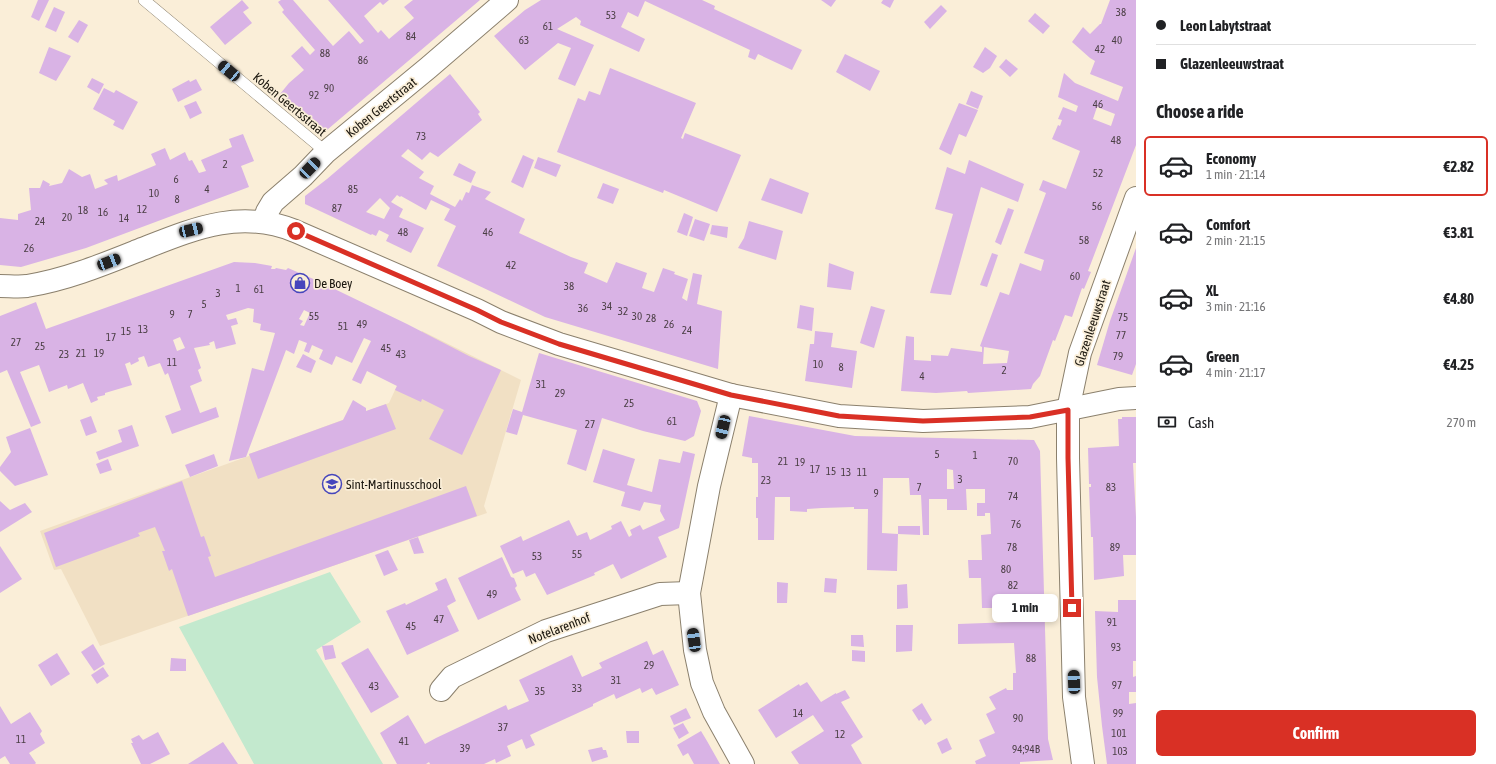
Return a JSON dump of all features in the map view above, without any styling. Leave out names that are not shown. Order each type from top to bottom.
[{"type":"street","name":"Koben Geertstraat","points":[[264,221],[273,202],[326,152],[428,68],[506,0]]},
{"type":"street","name":"Glazenleeuwstraat","points":[[1083,764],[1074,697],[1068,410],[1080,353],[1136,198]]},
{"type":"street","points":[[0,286],[26,286],[61,278],[96,267],[191,230],[214,224],[240,221],[264,221],[296,231],[477,310],[501,322],[552,341],[731,395],[839,416],[923,421],[1030,417],[1119,399],[1136,398]]},
{"type":"street","points":[[731,395],[709,486],[689,593],[695,650],[702,683],[714,712],[743,764]]},
{"type":"street","name":"Notelarenhof","points":[[441,690],[452,677],[546,631],[660,594],[689,593]]},
{"type":"lane","name":"Koben Geertsstraat","points":[[144,0],[326,152]]},
{"type":"shaded area","name":"Sint-Martinusschool","points":[[422,331],[521,380],[484,506],[487,513],[100,646],[61,569],[54,570],[40,531],[249,456],[249,454],[389,403]]},
{"type":"green space","points":[[330,572],[361,622],[316,650],[383,764],[254,764],[179,627]]},
{"type":"building","points":[[38,0],[49,0],[39,21],[31,17]]},
{"type":"building","points":[[242,0],[249,8],[243,12],[252,23],[225,45],[210,27]]},
{"type":"building","points":[[281,0],[293,0],[333,46],[349,31],[360,44],[364,41],[328,0],[389,0],[383,5],[380,2],[364,16],[378,33],[381,30],[389,39],[414,18],[404,7],[413,0],[480,0],[321,135],[276,99],[289,83],[304,70],[291,56],[302,46],[310,55],[315,50],[282,12],[284,10],[278,2]]},
{"type":"building","points":[[541,0],[702,0],[715,6],[714,9],[802,50],[792,70],[758,54],[755,60],[748,57],[750,50],[645,1],[638,17],[628,12],[621,27],[645,39],[639,52],[580,25],[581,21],[576,17],[557,29],[594,45],[575,86],[558,79],[571,48],[558,43],[525,70],[494,36],[525,10]]},
{"type":"building","points":[[821,0],[836,0],[831,7]]},
{"type":"building","points":[[883,0],[894,0],[890,8],[881,3]]},
{"type":"building","points":[[1110,0],[1136,0],[1136,145],[1088,271],[1091,272],[1084,289],[1082,288],[1072,317],[1065,315],[1055,341],[1053,340],[1040,376],[1033,384],[1031,389],[968,393],[967,391],[936,393],[901,391],[906,336],[914,337],[914,360],[931,361],[931,355],[948,356],[951,348],[982,352],[982,347],[980,346],[1000,292],[1009,295],[1020,263],[1041,271],[1044,260],[1024,253],[1046,193],[1039,190],[1043,180],[1066,189],[1080,151],[1052,139],[1058,125],[1060,126],[1062,120],[1058,119],[1063,107],[1076,112],[1078,106],[1058,97],[1064,73],[1075,83],[1118,101],[1123,87],[1090,74],[1095,61],[1072,42],[1083,27],[1090,34],[1101,24]],"holes":[[[1097,107],[1115,114],[1111,126],[1093,119]],[[984,347],[1009,351],[1007,363],[983,364]]]},
{"type":"building","points":[[941,5],[947,11],[930,29],[924,22]]},
{"type":"building","points":[[54,7],[65,12],[56,32],[45,27]]},
{"type":"building","points":[[1035,13],[1050,26],[1043,34],[1028,21]]},
{"type":"building","points":[[79,20],[88,25],[78,43],[68,37]]},
{"type":"building","points":[[49,47],[71,56],[56,81],[39,73]]},
{"type":"building","points":[[985,47],[997,56],[990,68],[983,73],[973,67]]},
{"type":"building","points":[[845,54],[880,71],[870,91],[836,72]]},
{"type":"building","points":[[1006,59],[1018,69],[1010,77],[999,67]]},
{"type":"building","points":[[610,68],[696,103],[681,138],[683,139],[685,133],[741,155],[717,212],[664,190],[663,193],[557,152],[578,98],[585,101],[589,91],[600,95]]},
{"type":"building","points":[[450,74],[480,112],[478,114],[482,120],[438,157],[430,152],[422,160],[408,149],[401,156],[424,172],[419,178],[434,186],[430,194],[455,207],[460,199],[462,201],[466,192],[469,193],[472,185],[491,192],[485,199],[525,219],[519,233],[571,257],[588,263],[584,273],[607,283],[616,262],[647,273],[642,288],[654,292],[663,268],[688,279],[682,298],[687,301],[693,273],[702,275],[697,304],[722,311],[718,369],[545,317],[437,266],[456,226],[444,220],[450,209],[431,200],[426,210],[397,195],[391,202],[403,209],[399,217],[424,228],[411,253],[386,241],[389,235],[379,230],[376,236],[371,235],[305,204],[305,196]],"holes":[[[380,198],[390,208],[384,219],[366,212]]]},
{"type":"building","points":[[92,78],[104,84],[99,94],[87,87]]},
{"type":"building","points":[[196,79],[202,90],[178,102],[172,89],[189,80],[190,82]]},
{"type":"building","points":[[104,88],[114,93],[116,90],[138,102],[123,130],[113,125],[115,121],[93,109]]},
{"type":"building","points":[[971,91],[983,96],[978,109],[966,104]]},
{"type":"building","points":[[196,101],[202,113],[190,119],[184,106]]},
{"type":"building","points":[[959,103],[978,110],[966,137],[959,134],[951,155],[939,149]]},
{"type":"building","points":[[243,134],[254,161],[241,166],[249,187],[86,248],[21,267],[0,265],[0,218],[18,220],[18,214],[31,210],[29,188],[40,188],[43,180],[50,184],[49,186],[62,183],[69,169],[82,177],[90,174],[95,189],[108,184],[104,180],[117,175],[118,181],[156,165],[151,154],[165,148],[170,160],[185,152],[189,161],[192,160],[199,173],[206,171],[201,160],[232,147],[229,139]]},
{"type":"building","points":[[523,155],[534,160],[523,188],[511,182]]},
{"type":"building","points":[[538,157],[561,165],[556,177],[534,168]]},
{"type":"building","points":[[969,160],[1024,184],[1018,202],[981,187],[951,295],[930,293],[953,214],[935,209],[947,167],[965,174]]},
{"type":"building","points":[[459,163],[476,172],[471,183],[453,175]]},
{"type":"building","points":[[770,178],[809,193],[802,214],[761,200]]},
{"type":"building","points":[[603,183],[619,189],[613,204],[597,198]]},
{"type":"building","points":[[1008,208],[1014,210],[1001,245],[995,242]]},
{"type":"building","points":[[684,213],[693,217],[687,236],[677,232]]},
{"type":"building","points":[[695,219],[710,224],[704,241],[689,236]]},
{"type":"building","points":[[749,221],[783,231],[776,260],[738,248],[744,238]]},
{"type":"building","points":[[712,225],[728,227],[727,238],[710,234]]},
{"type":"building","points":[[1136,248],[1136,364],[1132,375],[1097,365],[1110,321]]},
{"type":"building","points":[[992,253],[998,255],[987,287],[980,285]]},
{"type":"building","points":[[234,262],[255,263],[272,266],[271,269],[276,268],[286,270],[288,268],[318,281],[469,356],[501,370],[462,455],[429,439],[444,410],[422,399],[421,402],[395,390],[397,386],[367,371],[361,384],[352,380],[371,341],[364,338],[352,363],[336,356],[332,365],[319,359],[323,350],[312,345],[309,353],[304,351],[307,343],[299,340],[294,354],[286,350],[246,457],[229,461],[252,368],[264,371],[275,333],[260,330],[261,324],[253,322],[254,309],[248,308],[226,315],[228,320],[236,318],[238,324],[231,326],[236,344],[216,349],[214,341],[209,343],[210,345],[194,348],[201,368],[198,370],[202,381],[190,386],[200,413],[216,407],[219,417],[172,434],[165,416],[181,410],[168,373],[165,375],[160,363],[148,367],[144,356],[138,358],[139,361],[131,365],[130,362],[125,364],[132,385],[105,393],[105,395],[97,397],[98,400],[91,403],[83,383],[68,389],[67,385],[49,392],[39,365],[20,372],[41,423],[31,427],[7,370],[0,373],[0,316],[36,302],[46,329]],"holes":[[[304,310],[310,313],[304,326],[300,325],[303,321],[299,319]],[[180,337],[185,348],[177,351],[173,340]]]},
{"type":"building","points":[[829,263],[854,272],[851,290],[827,287]]},
{"type":"building","points":[[800,305],[814,308],[812,331],[797,328]]},
{"type":"building","points":[[871,306],[885,310],[874,348],[860,343]]},
{"type":"building","points":[[815,331],[833,333],[831,347],[857,351],[852,388],[805,381],[810,344],[814,344]]},
{"type":"building","points":[[539,353],[697,401],[701,411],[694,436],[685,441],[643,431],[602,418],[586,471],[567,464],[577,430],[523,415],[517,435],[506,432],[513,409],[522,412]]},
{"type":"building","points":[[303,354],[316,361],[311,373],[296,367]]},
{"type":"building","points":[[353,400],[366,408],[366,411],[386,404],[396,429],[258,479],[249,454],[343,420]]},
{"type":"building","points":[[91,416],[97,432],[86,436],[80,420]]},
{"type":"building","points":[[749,416],[855,436],[1034,440],[1040,451],[1048,739],[1053,760],[1020,762],[1020,764],[976,764],[975,761],[986,756],[979,740],[995,733],[986,714],[996,709],[989,697],[1006,688],[1007,690],[1013,690],[1013,673],[1016,673],[1014,643],[958,644],[958,624],[1013,622],[1013,608],[982,608],[981,578],[969,578],[968,560],[982,560],[981,535],[991,534],[990,513],[985,513],[985,516],[977,516],[977,503],[985,503],[985,489],[966,489],[967,510],[947,510],[947,499],[929,499],[929,535],[923,535],[921,495],[910,495],[909,478],[883,478],[882,533],[898,534],[897,571],[867,570],[868,509],[854,509],[854,507],[807,509],[807,512],[790,511],[790,497],[775,497],[774,540],[758,540],[756,497],[758,497],[758,463],[752,463],[752,458],[742,456]],"holes":[[[947,469],[953,470],[954,489],[947,489]]]},
{"type":"building","points":[[1122,417],[1136,417],[1136,463],[1133,463],[1136,517],[1136,555],[1123,555],[1124,576],[1094,580],[1093,537],[1091,537],[1089,487],[1091,487],[1091,484],[1089,484],[1088,448],[1119,446],[1118,419],[1122,419]]},
{"type":"building","points":[[132,425],[139,446],[99,460],[96,452],[122,442],[118,430]]},
{"type":"building","points":[[30,428],[48,475],[15,486],[0,471],[0,467],[11,452],[6,437]]},
{"type":"building","points":[[603,449],[635,459],[627,485],[652,492],[659,459],[680,463],[683,451],[695,454],[679,528],[658,537],[667,557],[621,579],[613,564],[594,573],[595,575],[547,595],[535,573],[526,577],[523,570],[513,574],[500,546],[521,536],[523,541],[569,520],[577,536],[587,532],[590,540],[612,529],[611,526],[621,521],[629,537],[632,535],[630,530],[640,525],[643,530],[665,520],[660,511],[661,505],[644,502],[640,511],[621,506],[625,492],[593,482]]},
{"type":"building","points":[[214,454],[218,466],[190,477],[185,465]]},
{"type":"building","points":[[108,459],[112,470],[100,474],[96,464]]},
{"type":"building","points":[[182,481],[201,537],[204,536],[211,556],[208,557],[215,577],[466,486],[477,516],[188,616],[172,569],[169,571],[162,551],[165,551],[155,527],[138,533],[140,536],[56,567],[44,533]]},
{"type":"building","points":[[0,501],[10,510],[25,503],[32,512],[0,532]]},
{"type":"building","points":[[898,526],[920,526],[920,535],[898,534]]},
{"type":"building","points":[[418,537],[424,553],[414,554],[409,540]]},
{"type":"building","points":[[0,546],[22,579],[0,593]]},
{"type":"building","points":[[388,550],[398,570],[384,576],[375,555]]},
{"type":"building","points":[[502,557],[511,577],[514,578],[517,586],[515,588],[521,600],[478,620],[458,578]]},
{"type":"building","points":[[446,578],[456,601],[447,606],[459,631],[407,655],[386,611],[405,603],[406,605],[438,590],[435,583]]},
{"type":"building","points":[[825,578],[837,579],[836,593],[824,592]]},
{"type":"building","points":[[777,582],[788,583],[787,603],[777,603]]},
{"type":"building","points":[[907,584],[908,608],[897,609],[897,585]]},
{"type":"building","points":[[1118,600],[1136,600],[1136,661],[1133,661],[1133,677],[1136,676],[1136,692],[1129,692],[1129,704],[1136,703],[1136,764],[1107,764],[1102,726],[1097,677],[1095,611],[1118,612]]},
{"type":"building","points":[[896,625],[913,625],[912,651],[896,652]]},
{"type":"building","points":[[851,635],[863,635],[864,647],[851,646]]},
{"type":"building","points":[[647,641],[653,655],[663,650],[679,685],[656,695],[652,688],[642,693],[640,688],[616,699],[614,694],[593,704],[593,706],[530,735],[535,745],[526,749],[522,739],[507,746],[511,756],[496,763],[495,759],[484,764],[430,764],[429,762],[426,764],[397,764],[380,733],[408,715],[425,744],[506,705],[508,710],[529,701],[519,680],[572,655],[582,677],[602,668],[599,663]]},
{"type":"building","points":[[93,644],[105,664],[94,671],[81,652]]},
{"type":"building","points":[[333,645],[336,658],[325,660],[322,646]]},
{"type":"building","points":[[368,648],[399,697],[371,713],[341,663]]},
{"type":"building","points":[[852,650],[865,651],[865,662],[852,661]]},
{"type":"building","points":[[57,653],[70,674],[51,686],[38,665]]},
{"type":"building","points":[[171,658],[186,659],[186,671],[170,671]]},
{"type":"building","points":[[103,667],[109,676],[97,684],[91,675]]},
{"type":"building","points":[[807,682],[821,702],[836,693],[845,690],[850,698],[841,702],[863,737],[851,745],[862,764],[799,764],[791,752],[824,731],[813,715],[776,738],[758,710],[799,684],[800,686]]},
{"type":"building","points":[[922,703],[932,720],[925,725],[921,719],[919,721],[912,710]]},
{"type":"building","points":[[0,706],[11,724],[30,712],[42,731],[40,734],[45,743],[29,753],[36,763],[35,764],[10,764],[5,756],[0,759]]},
{"type":"building","points":[[686,708],[691,718],[674,725],[670,716]]},
{"type":"building","points":[[683,723],[689,733],[679,739],[673,728]]},
{"type":"building","points":[[626,731],[639,731],[639,743],[627,743]]},
{"type":"building","points":[[701,731],[720,764],[694,764],[688,753],[683,756],[677,745]]},
{"type":"building","points":[[158,732],[170,754],[150,764],[141,764],[131,743],[133,743],[131,739],[139,735],[143,740]]},
{"type":"building","points":[[947,738],[952,749],[942,754],[937,743]]},
{"type":"building","points":[[223,742],[238,764],[188,764]]},
{"type":"building","points":[[602,747],[603,750],[606,750],[608,757],[592,762],[588,750]]},
{"type":"place","name":"De Boey","points":[[300,283]]},
{"type":"place","name":"Sint-Martinusschool","points":[[332,484]]},
{"type":"route","points":[[296,231],[477,310],[501,322],[559,344],[731,395],[839,416],[923,421],[1030,417],[1068,410],[1068,473],[1072,608]]}]
